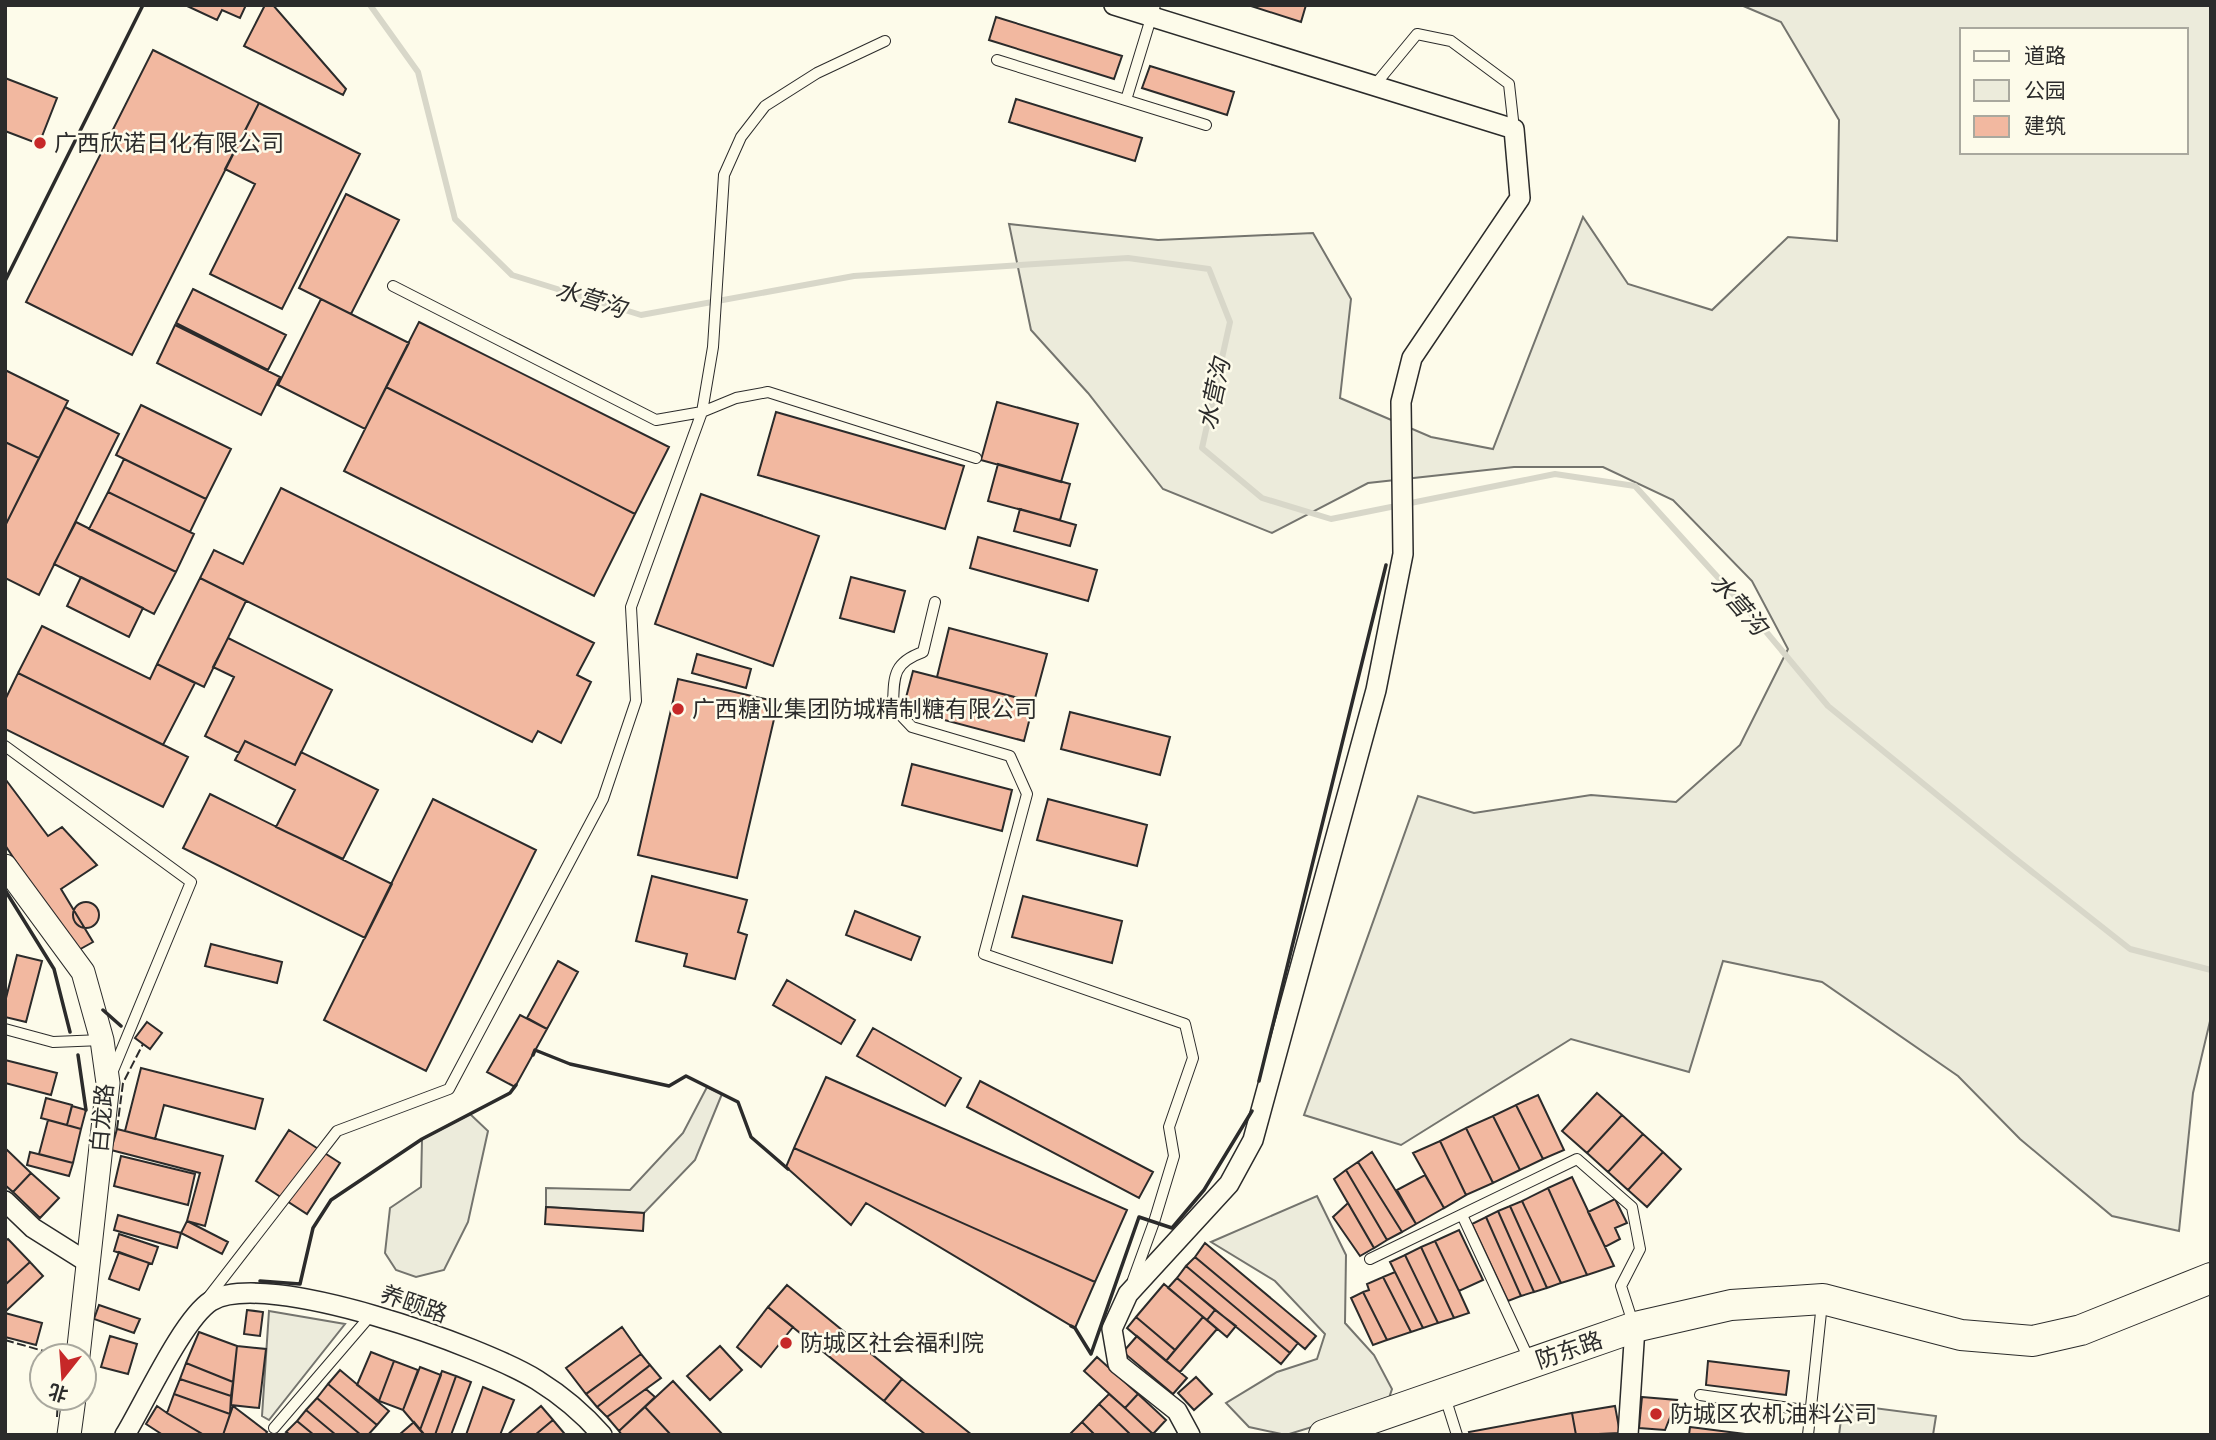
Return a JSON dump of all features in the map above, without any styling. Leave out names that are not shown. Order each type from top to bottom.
[{"type":"main road","name":"防东路","points":[[1324,1435],[1635,1327],[1731,1305],[1823,1299],[1961,1335],[2033,1342],[2081,1331],[2211,1278]]},
{"type":"street","points":[[1114,5],[1153,11],[1374,86],[1514,129],[1520,198],[1412,358],[1401,402],[1403,554],[1376,690],[1253,1140],[1230,1184],[1128,1294],[1112,1329],[1118,1364],[1177,1411],[1190,1435]]},
{"type":"street","name":"白龙路","points":[[5,866],[83,972],[102,1040],[108,1083],[79,1342]]},
{"type":"street","points":[[5,1201],[33,1228],[86,1262]]},
{"type":"street","name":"养颐路","points":[[192,1319],[212,1301],[247,1293],[289,1295],[372,1314],[513,1367],[557,1393],[602,1435]]},
{"type":"street","points":[[125,1435],[192,1319]]},
{"type":"street","points":[[1628,1435],[1635,1327]]},
{"type":"street","points":[[69,1435],[72,1412]]},
{"type":"lane","points":[[1126,100],[1153,11]]},
{"type":"lane","points":[[1374,86],[1417,34],[1451,41],[1510,84],[1514,129]]},
{"type":"lane","points":[[192,1319],[337,1131],[449,1089],[603,799],[636,701],[631,607],[702,412],[713,347],[724,175],[741,137],[765,106],[817,73],[885,41]]},
{"type":"lane","points":[[997,60],[1206,125]]},
{"type":"lane","points":[[393,286],[656,420],[702,412],[736,398],[768,392],[976,458]]},
{"type":"lane","points":[[935,602],[923,652],[907,658],[894,677],[893,707],[912,727],[1010,756],[1027,794],[984,954],[1185,1024],[1193,1058],[1169,1127],[1174,1156],[1128,1294]]},
{"type":"lane","points":[[5,746],[191,882],[108,1083]]},
{"type":"lane","points":[[5,1029],[54,1042],[102,1040]]},
{"type":"lane","points":[[1370,1259],[1577,1159],[1632,1207],[1640,1250],[1622,1286],[1635,1327]]},
{"type":"lane","points":[[1462,1215],[1531,1363]]},
{"type":"lane","points":[[1808,1435],[1823,1299]]},
{"type":"lane","points":[[274,1427],[372,1314]]},
{"type":"lane","points":[[1444,1393],[1457,1435]]},
{"type":"lane","points":[[1700,1395],[1811,1411]]},
{"type":"green space","points":[[1741,5],[2211,5],[2211,1017],[2193,1093],[2179,1231],[2112,1216],[2020,1139],[1958,1076],[1822,982],[1723,961],[1689,1072],[1571,1039],[1401,1145],[1304,1115],[1418,796],[1474,813],[1591,795],[1676,802],[1740,745],[1788,649],[1752,581],[1673,500],[1603,467],[1514,467],[1368,483],[1272,533],[1163,489],[1088,393],[1031,330],[1009,224],[1158,240],[1313,233],[1351,299],[1340,398],[1431,437],[1493,449],[1583,217],[1628,284],[1712,310],[1788,237],[1837,241],[1839,120],[1781,22]]},
{"type":"green space","points":[[707,1087],[722,1094],[695,1160],[644,1213],[546,1207],[546,1188],[630,1190],[683,1133]]},
{"type":"green space","points":[[470,1114],[488,1131],[468,1222],[444,1270],[416,1277],[396,1270],[385,1253],[390,1208],[421,1187],[422,1139]]},
{"type":"green space","points":[[1317,1196],[1346,1255],[1345,1323],[1374,1355],[1392,1389],[1387,1404],[1286,1435],[1249,1427],[1226,1403],[1277,1372],[1317,1359],[1325,1334],[1275,1281],[1211,1242]]},
{"type":"green space","points":[[269,1311],[345,1324],[269,1420],[262,1416]]},
{"type":"green space","points":[[1843,1404],[1936,1416],[1933,1435],[1839,1435]]},
{"type":"building","points":[[185,5],[246,5],[240,18],[222,10],[217,20]]},
{"type":"building","points":[[265,5],[273,5],[346,89],[343,95],[244,46]]},
{"type":"building","points":[[1248,5],[1306,5],[1301,22]]},
{"type":"building","points":[[996,17],[1122,56],[1114,79],[989,40]]},
{"type":"building","points":[[153,50],[259,103],[132,355],[26,302]]},
{"type":"building","points":[[1150,66],[1234,92],[1227,115],[1142,88]]},
{"type":"building","points":[[5,78],[57,98],[39,144],[5,131]]},
{"type":"building","points":[[1016,99],[1142,138],[1135,161],[1009,122]]},
{"type":"building","points":[[259,103],[360,154],[282,309],[210,274],[255,184],[225,169]]},
{"type":"building","points":[[346,194],[399,220],[351,314],[299,288]]},
{"type":"building","points":[[193,289],[286,335],[268,370],[176,323]]},
{"type":"building","points":[[321,299],[409,343],[365,429],[278,385]]},
{"type":"building","points":[[419,322],[669,447],[635,514],[386,387]]},
{"type":"building","points":[[175,325],[280,377],[261,415],[157,363]]},
{"type":"building","points":[[5,370],[68,401],[39,458],[5,442]]},
{"type":"building","points":[[386,387],[635,514],[594,596],[344,471]]},
{"type":"building","points":[[997,402],[1078,424],[1061,482],[981,460]]},
{"type":"building","points":[[141,405],[231,449],[206,499],[116,455]]},
{"type":"building","points":[[65,407],[119,434],[39,595],[5,578],[5,526]]},
{"type":"building","points":[[776,412],[964,466],[945,529],[758,475]]},
{"type":"building","points":[[5,442],[39,458],[5,526]]},
{"type":"building","points":[[124,459],[206,499],[190,532],[108,492]]},
{"type":"building","points":[[998,464],[1070,484],[1060,520],[988,501]]},
{"type":"building","points":[[281,488],[594,643],[577,675],[591,682],[561,743],[538,731],[532,742],[200,578],[214,550],[243,564]]},
{"type":"building","points":[[108,492],[194,534],[176,572],[89,529]]},
{"type":"building","points":[[701,494],[819,536],[773,666],[655,624]]},
{"type":"building","points":[[1020,509],[1076,525],[1070,546],[1014,531]]},
{"type":"building","points":[[76,522],[176,572],[154,614],[54,564]]},
{"type":"building","points":[[978,537],[1097,570],[1088,601],[970,568]]},
{"type":"building","points":[[81,577],[143,608],[129,637],[67,606]]},
{"type":"building","points":[[851,577],[905,591],[894,632],[840,618]]},
{"type":"building","points":[[200,578],[246,601],[204,687],[157,664]]},
{"type":"building","points":[[42,626],[150,679],[157,664],[195,683],[163,745],[18,673]]},
{"type":"building","points":[[949,628],[1047,654],[1034,702],[937,677]]},
{"type":"building","points":[[228,638],[332,690],[295,765],[245,741],[239,753],[205,736],[234,677],[213,667]]},
{"type":"building","points":[[697,654],[751,669],[746,688],[692,673]]},
{"type":"building","points":[[913,671],[1034,702],[1024,741],[903,709]]},
{"type":"building","points":[[18,673],[188,757],[163,807],[5,729],[5,700]]},
{"type":"building","points":[[678,679],[778,702],[737,878],[638,855]]},
{"type":"building","points":[[1070,712],[1170,737],[1160,775],[1061,749]]},
{"type":"building","points":[[245,741],[295,765],[301,752],[378,790],[343,859],[276,827],[295,790],[235,760]]},
{"type":"building","points":[[912,764],[1012,790],[1002,831],[902,805]]},
{"type":"building","points":[[6,780],[48,836],[62,827],[97,865],[61,889],[93,942],[75,952],[5,845]]},
{"type":"building","points":[[210,794],[392,884],[365,938],[183,848]]},
{"type":"building","points":[[433,799],[536,850],[426,1071],[324,1020]]},
{"type":"building","points":[[1048,799],[1147,825],[1137,866],[1037,840]]},
{"type":"building","points":[[652,876],[747,900],[738,932],[747,935],[735,979],[684,966],[687,954],[636,941]]},
{"type":"building","points":[[1023,896],[1122,921],[1112,963],[1012,937]]},
{"type":"building","points":[[86,902],[95,906],[99,915],[95,924],[86,928],[77,924],[73,915],[77,906]]},
{"type":"building","points":[[855,911],[920,937],[911,960],[846,935]]},
{"type":"building","points":[[211,944],[282,962],[277,983],[205,966]]},
{"type":"building","points":[[17,955],[42,961],[26,1022],[5,1017],[5,1002]]},
{"type":"building","points":[[558,961],[578,972],[547,1029],[527,1018]]},
{"type":"building","points":[[787,980],[855,1020],[841,1044],[773,1005]]},
{"type":"building","points":[[520,1015],[547,1029],[515,1087],[487,1072]]},
{"type":"building","points":[[147,1022],[162,1033],[150,1049],[135,1038]]},
{"type":"building","points":[[873,1028],[961,1078],[945,1106],[857,1056]]},
{"type":"building","points":[[5,1060],[57,1073],[51,1095],[5,1083]]},
{"type":"building","points":[[141,1068],[263,1099],[255,1129],[164,1105],[155,1139],[125,1131]]},
{"type":"building","points":[[826,1077],[1127,1210],[1095,1282],[794,1148]]},
{"type":"building","points":[[980,1081],[1153,1172],[1139,1198],[967,1107]]},
{"type":"building","points":[[1597,1093],[1622,1115],[1587,1153],[1562,1131]]},
{"type":"building","points":[[1538,1095],[1564,1150],[1543,1159],[1516,1105]]},
{"type":"building","points":[[46,1098],[72,1105],[67,1125],[41,1118]]},
{"type":"building","points":[[1516,1105],[1543,1159],[1520,1170],[1493,1116]]},
{"type":"building","points":[[72,1106],[86,1110],[81,1129],[67,1125]]},
{"type":"building","points":[[1622,1115],[1643,1134],[1608,1172],[1587,1153]]},
{"type":"building","points":[[1493,1116],[1520,1170],[1493,1183],[1466,1128]]},
{"type":"building","points":[[48,1120],[81,1129],[73,1163],[39,1154]]},
{"type":"building","points":[[1466,1128],[1493,1183],[1466,1195],[1440,1141]]},
{"type":"building","points":[[117,1129],[223,1156],[205,1226],[187,1221],[200,1173],[111,1150]]},
{"type":"building","points":[[289,1130],[340,1163],[307,1214],[256,1181]]},
{"type":"building","points":[[1643,1134],[1663,1152],[1628,1190],[1608,1172]]},
{"type":"building","points":[[1440,1141],[1466,1195],[1444,1208],[1413,1153]]},
{"type":"building","points":[[5,1148],[31,1173],[13,1192],[5,1185]]},
{"type":"building","points":[[794,1148],[1095,1282],[1075,1328],[866,1203],[851,1225],[786,1167]]},
{"type":"building","points":[[30,1152],[73,1163],[69,1176],[27,1165]]},
{"type":"building","points":[[1372,1152],[1416,1224],[1402,1232],[1358,1162]]},
{"type":"building","points":[[1663,1152],[1681,1169],[1647,1207],[1628,1190]]},
{"type":"building","points":[[121,1156],[195,1174],[188,1205],[114,1186]]},
{"type":"building","points":[[1358,1162],[1402,1232],[1387,1240],[1346,1170]]},
{"type":"building","points":[[1346,1170],[1387,1240],[1374,1248],[1334,1179]]},
{"type":"building","points":[[31,1173],[59,1198],[40,1218],[13,1192]]},
{"type":"building","points":[[1425,1175],[1444,1208],[1416,1224],[1397,1190]]},
{"type":"building","points":[[1572,1177],[1614,1266],[1587,1275],[1548,1188]]},
{"type":"building","points":[[1548,1188],[1587,1275],[1561,1283],[1522,1201]]},
{"type":"building","points":[[1615,1199],[1627,1223],[1615,1228],[1620,1239],[1605,1247],[1588,1212]]},
{"type":"building","points":[[1522,1201],[1561,1283],[1547,1288],[1510,1206]]},
{"type":"building","points":[[1348,1203],[1374,1248],[1360,1256],[1333,1217]]},
{"type":"building","points":[[1510,1206],[1547,1288],[1534,1292],[1498,1211]]},
{"type":"building","points":[[546,1207],[644,1213],[643,1231],[545,1224]]},
{"type":"building","points":[[1498,1211],[1534,1292],[1521,1296],[1486,1217]]},
{"type":"building","points":[[118,1215],[181,1233],[177,1248],[114,1230]]},
{"type":"building","points":[[1486,1217],[1521,1296],[1508,1301],[1472,1224]]},
{"type":"building","points":[[187,1221],[228,1242],[222,1254],[181,1233]]},
{"type":"building","points":[[1459,1230],[1483,1280],[1459,1291],[1435,1241]]},
{"type":"building","points":[[119,1234],[158,1247],[152,1264],[114,1251]]},
{"type":"building","points":[[8,1239],[30,1262],[5,1285],[5,1241]]},
{"type":"building","points":[[1435,1241],[1469,1313],[1454,1318],[1421,1247]]},
{"type":"building","points":[[1205,1243],[1316,1336],[1305,1349],[1195,1257]]},
{"type":"building","points":[[1421,1247],[1454,1318],[1438,1323],[1405,1255]]},
{"type":"building","points":[[119,1252],[149,1263],[139,1290],[109,1279]]},
{"type":"building","points":[[1405,1255],[1438,1323],[1423,1328],[1390,1262]]},
{"type":"building","points":[[1195,1257],[1298,1343],[1290,1353],[1186,1266]]},
{"type":"building","points":[[30,1262],[43,1276],[5,1312],[5,1285]]},
{"type":"building","points":[[1186,1266],[1290,1353],[1281,1364],[1177,1278]]},
{"type":"building","points":[[1395,1272],[1423,1328],[1411,1332],[1383,1277]]},
{"type":"building","points":[[1383,1277],[1411,1332],[1387,1340],[1363,1292],[1369,1290],[1367,1284]]},
{"type":"building","points":[[1177,1278],[1215,1310],[1207,1320],[1168,1288]]},
{"type":"building","points":[[1164,1284],[1203,1317],[1175,1350],[1136,1317]]},
{"type":"building","points":[[787,1285],[902,1379],[884,1401],[768,1307]]},
{"type":"building","points":[[1363,1292],[1387,1340],[1373,1345],[1351,1298]]},
{"type":"building","points":[[99,1305],[140,1319],[134,1333],[94,1319]]},
{"type":"building","points":[[768,1307],[793,1327],[761,1367],[737,1347]]},
{"type":"building","points":[[247,1310],[263,1312],[260,1336],[244,1334]]},
{"type":"building","points":[[1215,1310],[1236,1326],[1227,1337],[1207,1320]]},
{"type":"building","points":[[5,1313],[42,1323],[37,1342],[28,1343],[5,1337]]},
{"type":"building","points":[[1136,1317],[1175,1350],[1166,1361],[1127,1328]]},
{"type":"building","points":[[1203,1317],[1217,1329],[1180,1372],[1166,1361]]},
{"type":"building","points":[[622,1327],[641,1354],[586,1394],[566,1368]]},
{"type":"building","points":[[199,1332],[237,1346],[233,1382],[186,1363]]},
{"type":"building","points":[[110,1336],[137,1344],[128,1374],[101,1367]]},
{"type":"building","points":[[1137,1336],[1187,1378],[1173,1394],[1123,1352]]},
{"type":"building","points":[[237,1346],[266,1349],[259,1408],[231,1405]]},
{"type":"building","points":[[720,1346],[742,1370],[710,1400],[687,1376]]},
{"type":"building","points":[[371,1352],[394,1361],[379,1401],[357,1385]]},
{"type":"building","points":[[641,1354],[650,1365],[597,1407],[586,1394]]},
{"type":"building","points":[[1097,1357],[1138,1394],[1125,1408],[1084,1371]]},
{"type":"building","points":[[394,1361],[418,1370],[403,1410],[379,1401]]},
{"type":"building","points":[[1708,1361],[1789,1371],[1786,1395],[1706,1385]]},
{"type":"building","points":[[186,1363],[233,1382],[231,1396],[180,1379]]},
{"type":"building","points":[[650,1365],[661,1378],[607,1417],[597,1407]]},
{"type":"building","points":[[420,1367],[441,1375],[420,1430],[403,1410]]},
{"type":"building","points":[[340,1370],[389,1411],[377,1425],[328,1384]]},
{"type":"building","points":[[442,1371],[456,1376],[435,1435],[424,1435],[420,1430]]},
{"type":"building","points":[[456,1376],[471,1382],[451,1435],[435,1435]]},
{"type":"building","points":[[1196,1377],[1212,1394],[1194,1410],[1178,1393]]},
{"type":"building","points":[[180,1379],[231,1396],[230,1414],[174,1394]]},
{"type":"building","points":[[902,1379],[972,1435],[926,1435],[884,1401]]},
{"type":"building","points":[[673,1381],[723,1435],[671,1435],[645,1407]]},
{"type":"building","points":[[328,1384],[377,1425],[368,1435],[361,1435],[317,1398]]},
{"type":"building","points":[[483,1387],[514,1400],[500,1435],[466,1435]]},
{"type":"building","points":[[646,1389],[655,1397],[619,1431],[607,1417]]},
{"type":"building","points":[[174,1394],[230,1414],[223,1435],[204,1435],[167,1413]]},
{"type":"building","points":[[1109,1394],[1153,1434],[1131,1435],[1099,1404]]},
{"type":"building","points":[[1138,1394],[1166,1420],[1153,1434],[1125,1408]]},
{"type":"building","name":"防城区农机油料公司","points":[[1642,1397],[1677,1400],[1665,1430],[1639,1428]]},
{"type":"building","points":[[317,1398],[361,1435],[336,1435],[306,1410]]},
{"type":"building","points":[[1099,1404],[1131,1435],[1095,1435],[1082,1422]]},
{"type":"building","points":[[157,1406],[204,1435],[163,1435],[146,1424]]},
{"type":"building","points":[[233,1406],[267,1432],[265,1435],[223,1435]]},
{"type":"building","points":[[541,1406],[553,1420],[535,1435],[507,1435]]},
{"type":"building","points":[[1615,1406],[1620,1433],[1576,1435],[1572,1413]]},
{"type":"building","points":[[645,1407],[671,1435],[622,1435],[619,1431]]},
{"type":"building","points":[[306,1410],[336,1435],[314,1435],[297,1421]]},
{"type":"building","points":[[1572,1413],[1576,1435],[1470,1435],[1469,1432]]},
{"type":"building","points":[[553,1420],[564,1433],[535,1435]]},
{"type":"building","points":[[297,1421],[314,1435],[291,1435],[286,1432]]},
{"type":"building","points":[[414,1422],[424,1434],[399,1435]]},
{"type":"building","points":[[1082,1422],[1095,1435],[1069,1435]]},
{"type":"building","points":[[1690,1427],[1753,1435],[1689,1435]]},
{"type":"waterway","name":"水营沟","points":[[370,5],[418,72],[455,219],[512,275],[641,315],[854,276],[1128,258],[1209,269],[1230,322],[1202,448],[1262,498],[1331,519],[1555,474],[1635,486],[1753,616],[1828,706],[2130,949],[2211,970]]},
{"type":"fence","points":[[117,1129],[123,1083],[143,1044]]},
{"type":"fence","points":[[5,1340],[28,1347]]},
{"type":"fence","points":[[57,1412],[57,1417]]},
{"type":"wall","points":[[5,281],[143,5]]},
{"type":"wall","points":[[1259,1081],[1386,565]]},
{"type":"wall","points":[[5,890],[54,969],[70,1032]]},
{"type":"wall","points":[[103,1010],[121,1026]]},
{"type":"wall","points":[[533,1055],[535,1050],[570,1064],[669,1086],[686,1076],[738,1102],[751,1137],[788,1169]]},
{"type":"wall","points":[[78,1055],[86,1110]]},
{"type":"wall","points":[[260,1281],[300,1284],[313,1228],[331,1200],[422,1139],[510,1093],[516,1085]]},
{"type":"wall","points":[[1071,1326],[1091,1354],[1139,1217],[1172,1228],[1204,1190],[1252,1111]]},
{"type":"place","name":"广西欣诺日化有限公司","points":[[40,143]]},
{"type":"place","name":"广西糖业集团防城精制糖有限公司","points":[[678,709]]},
{"type":"place","name":"防城区社会福利院","points":[[786,1343]]},
{"type":"place","name":"防城区农机油料公司","points":[[1656,1414]]}]
